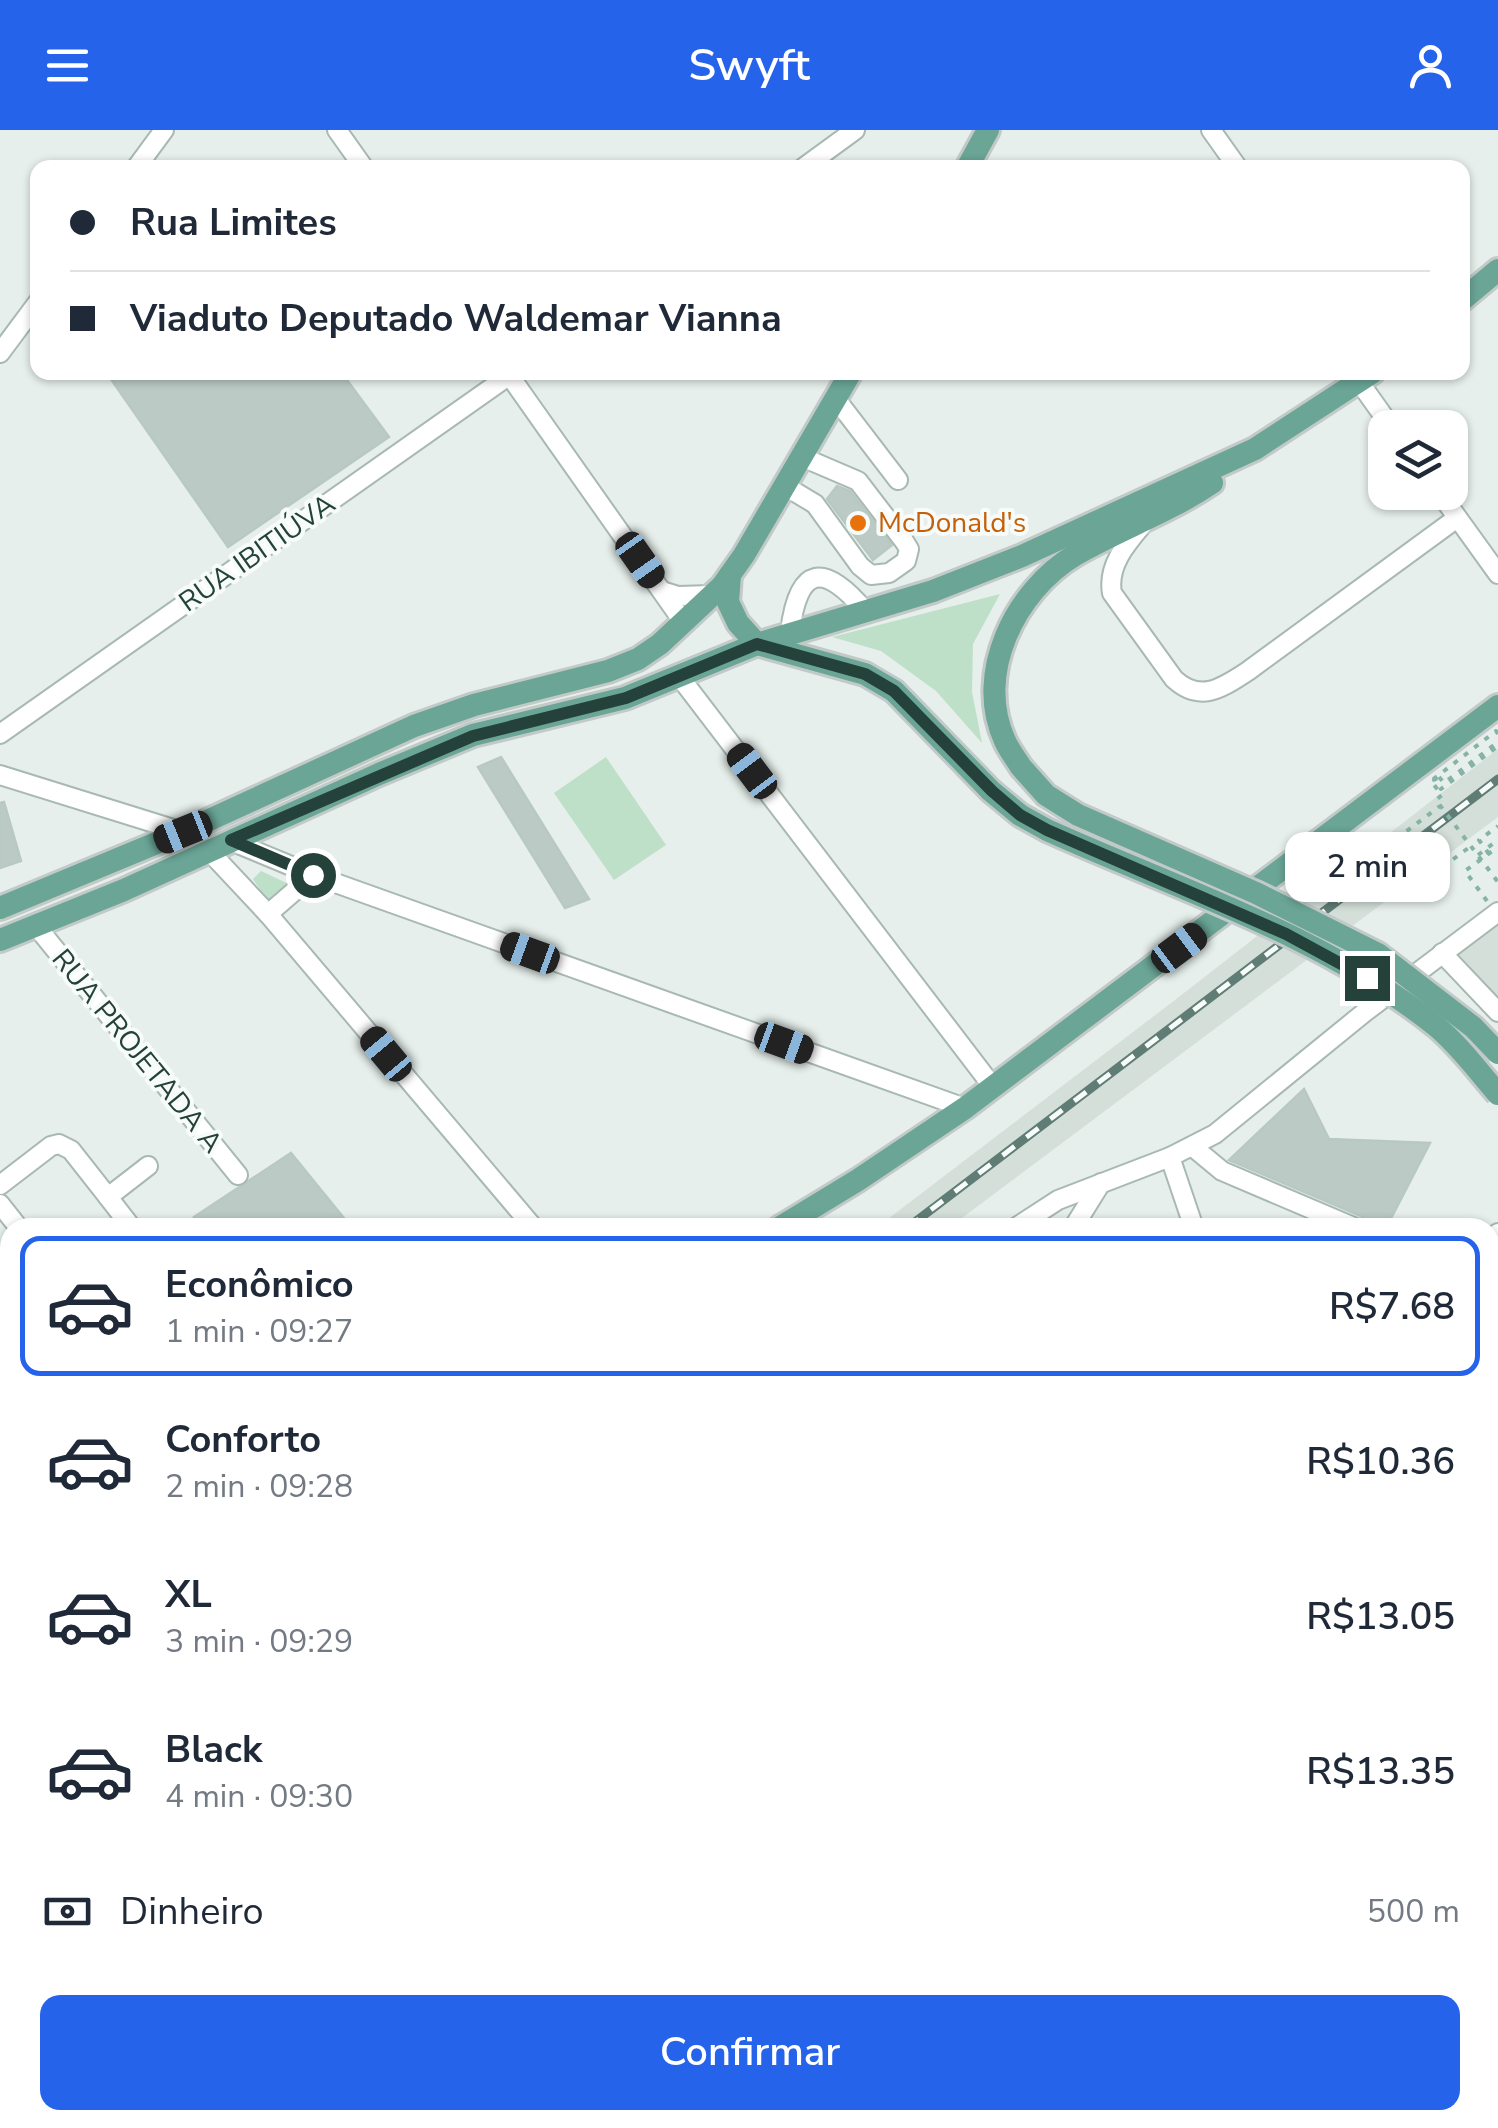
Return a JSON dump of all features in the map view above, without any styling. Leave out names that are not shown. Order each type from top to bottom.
[{"type":"main road","points":[[971,160],[988,130]]},
{"type":"main road","points":[[1470,293],[1498,270]]},
{"type":"main road","points":[[0,908],[183,832],[414,726],[638,659],[684,623],[730,575],[847,380]]},
{"type":"main road","points":[[1364,380],[1255,448],[1206,487],[1059,567],[1026,600],[1010,628],[998,659],[994,690],[1004,740],[1046,795],[1078,815],[1256,893],[1378,954],[1474,1027],[1498,1053]]},
{"type":"main road","points":[[0,940],[473,736],[626,698],[790,632],[933,591],[1022,556],[1255,448]]},
{"type":"main road","points":[[730,575],[728,602],[738,623],[757,644],[865,674],[894,691],[1020,815],[1295,938],[1367,978],[1438,1028],[1498,1094]]},
{"type":"main road","points":[[795,1218],[993,1088],[1498,706]]},
{"type":"street","points":[[142,160],[164,130]]},
{"type":"street","points":[[337,130],[358,160]]},
{"type":"street","points":[[813,160],[855,130]]},
{"type":"street","points":[[1211,130],[1232,160]]},
{"type":"street","points":[[0,353],[30,313]]},
{"type":"street","name":"RUA IBITIÚVA","points":[[0,734],[500,380]]},
{"type":"street","points":[[515,380],[684,623]]},
{"type":"street","points":[[1368,380],[1383,410]]},
{"type":"street","points":[[836,399],[898,480]]},
{"type":"street","points":[[785,486],[815,504],[860,566],[872,575],[889,573],[906,561],[909,549],[858,480],[802,458]]},
{"type":"street","points":[[1451,510],[1498,574]]},
{"type":"street","points":[[1146,520],[1117,560],[1111,576],[1112,593],[1174,680],[1188,690],[1212,692],[1457,518]]},
{"type":"street","points":[[790,632],[802,589],[822,576],[841,584],[865,611]]},
{"type":"street","points":[[662,591],[678,596],[712,596]]},
{"type":"street","points":[[679,676],[993,1088]]},
{"type":"street","points":[[0,775],[183,832]]},
{"type":"street","points":[[220,846],[313,875],[965,1108]]},
{"type":"street","points":[[220,846],[268,914],[526,1218]]},
{"type":"street","points":[[268,914],[313,875]]},
{"type":"street","points":[[1030,1218],[1058,1200],[1194,1147],[1233,1121],[1287,1074],[1497,912]]},
{"type":"street","name":"RUA PROJETADA A","points":[[37,926],[238,1175]]},
{"type":"street","points":[[1442,953],[1498,1012]]},
{"type":"street","points":[[0,1185],[59,1144],[71,1150],[124,1218]]},
{"type":"street","points":[[1194,1147],[1222,1171],[1332,1218]]},
{"type":"street","points":[[1170,1158],[1191,1218]]},
{"type":"street","points":[[108,1197],[148,1166]]},
{"type":"street","points":[[1079,1218],[1101,1183]]},
{"type":"path","points":[[1498,740],[1496,731],[1431,781],[1442,796],[1436,800],[1498,882]]},
{"type":"path","points":[[1495,734],[1498,740],[1440,788],[1434,780],[1495,734]]},
{"type":"path","points":[[1444,783],[1498,740]]},
{"type":"path","points":[[1381,856],[1379,852],[1440,806]]},
{"type":"path","points":[[1488,854],[1479,840],[1498,826]]},
{"type":"path","points":[[1478,855],[1498,844]]},
{"type":"path","points":[[1497,912],[1465,871],[1498,844]]},
{"type":"path","points":[[1402,891],[1404,895],[1471,846]]},
{"type":"shaded area","points":[[1498,749],[1498,817],[962,1218],[889,1218]]},
{"type":"shaded area","points":[[1498,918],[1498,1007],[1448,953]]},
{"type":"green space","points":[[1000,594],[973,644],[972,692],[982,743],[936,691],[881,651],[832,637]]},
{"type":"green space","points":[[606,757],[666,845],[614,880],[554,793]]},
{"type":"green space","points":[[261,871],[293,886],[271,906],[253,879]]},
{"type":"building","points":[[112,380],[347,380],[389,437],[228,547]]},
{"type":"building","name":"McDonald's","points":[[837,486],[850,491],[892,545],[873,560],[827,499]]},
{"type":"building","points":[[501,757],[589,899],[565,908],[478,767]]},
{"type":"building","points":[[4,802],[21,861],[0,868],[0,803]]},
{"type":"building","points":[[1304,1089],[1329,1139],[1430,1143],[1391,1218],[1362,1218],[1229,1160]]},
{"type":"building","points":[[291,1153],[344,1218],[195,1218]]},
{"type":"railway","points":[[920,1218],[1498,779]]},
{"type":"place","name":"McDonald's","points":[[858,523]]},
{"type":"route","points":[[313,875],[231,840],[473,736],[626,698],[757,644],[865,674],[894,691],[918,712],[992,791],[1020,815],[1096,852],[1259,921],[1367,978]]}]
